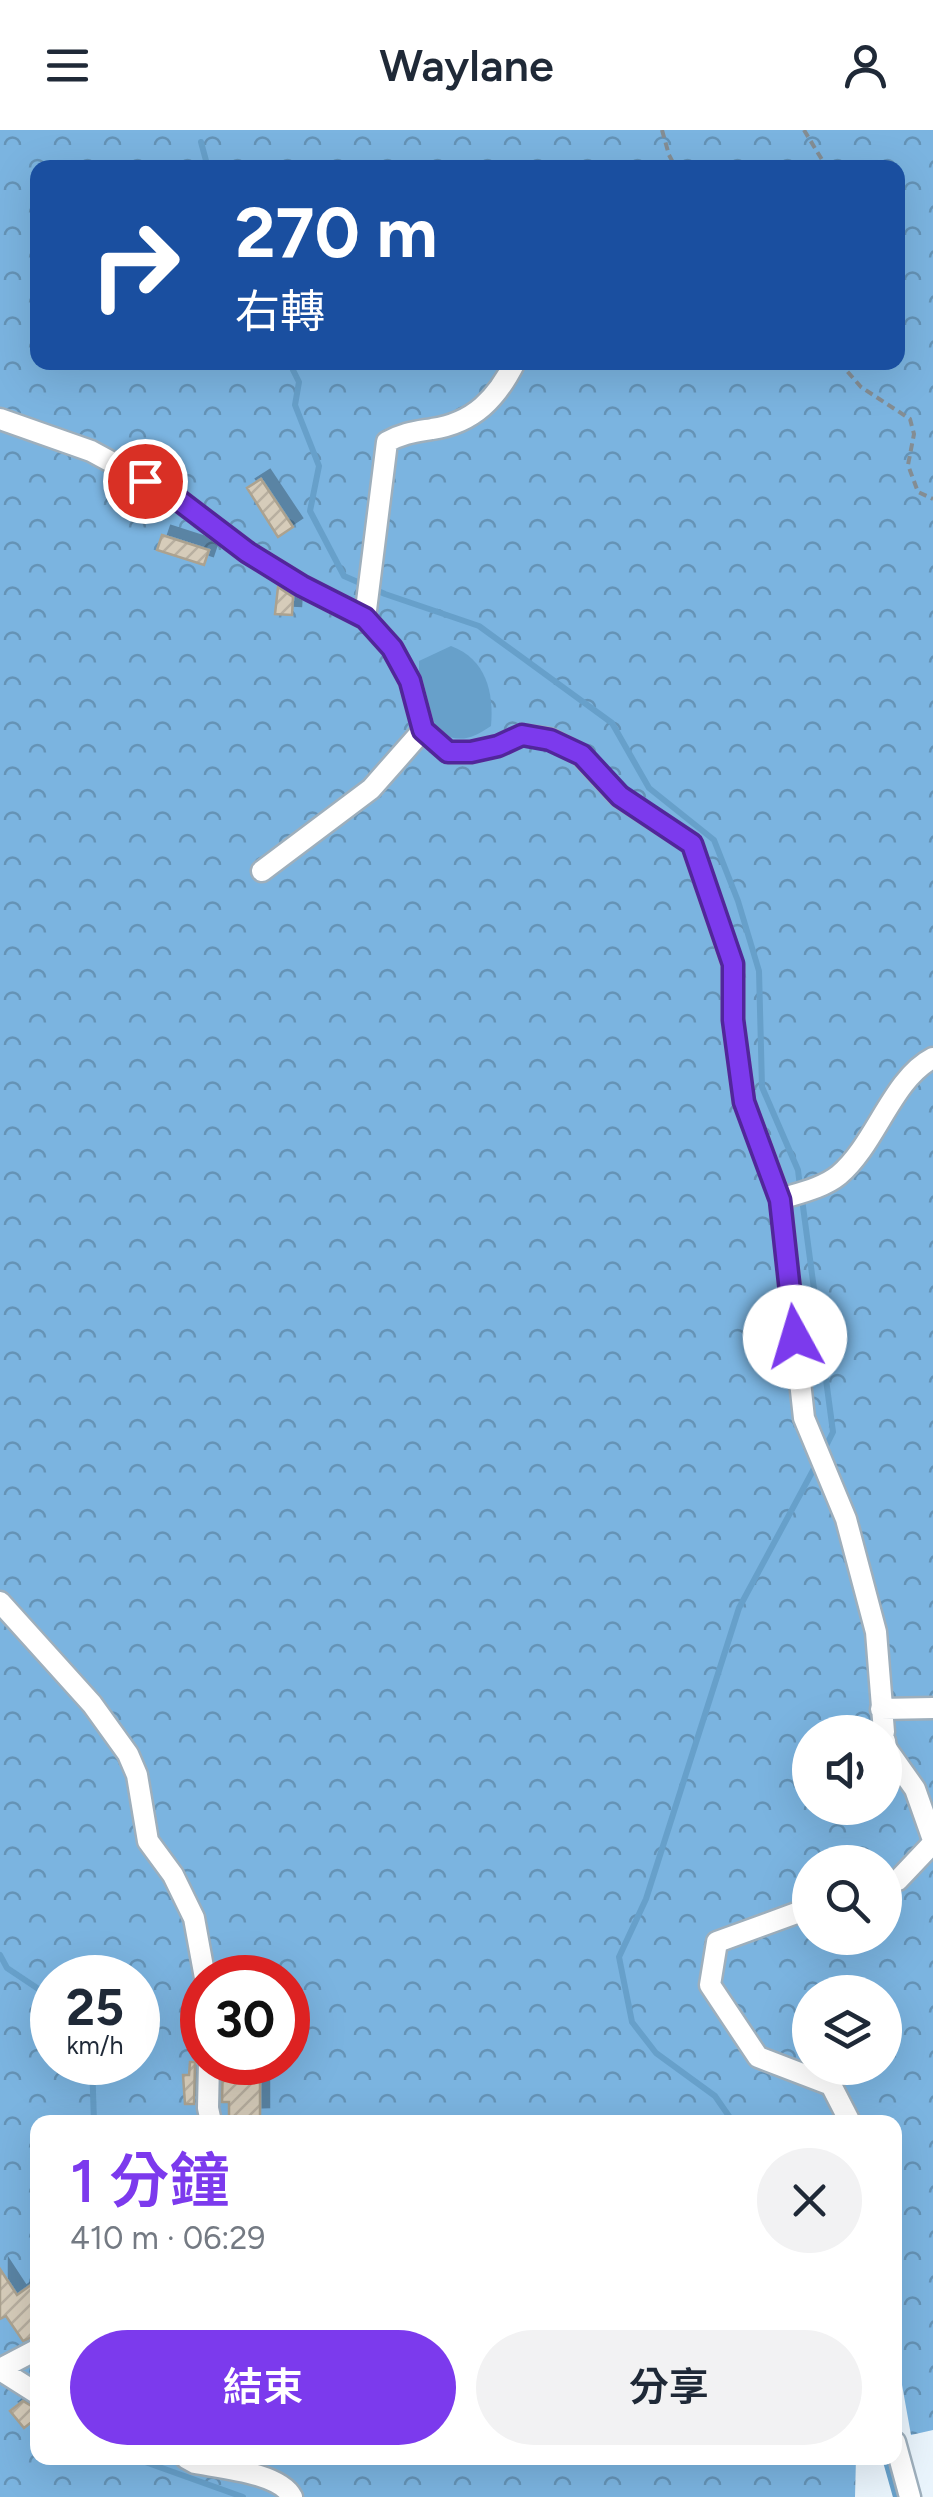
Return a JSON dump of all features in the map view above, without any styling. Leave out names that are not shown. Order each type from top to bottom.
[{"type":"street","points":[[366,609],[387,442],[406,432],[437,428],[476,416],[512,370]]},
{"type":"street","points":[[0,419],[91,451],[172,495],[247,552],[302,586],[366,609],[410,681],[423,730],[448,752],[498,746],[522,735],[550,740],[582,755],[620,796],[692,844],[733,964],[733,1020],[744,1102],[780,1200],[804,1418],[846,1519],[876,1632],[882,1715]]},
{"type":"street","points":[[262,870],[371,789],[423,730]]},
{"type":"street","points":[[780,1200],[838,1175],[864,1145],[918,1066],[933,1058]]},
{"type":"street","points":[[0,1602],[92,1704],[128,1754],[137,1775],[148,1841],[173,1875],[194,1918],[201,1955]]},
{"type":"street","points":[[881,1709],[933,1708]]},
{"type":"street","points":[[902,1770],[915,1788],[933,1841],[902,1876]]},
{"type":"street","points":[[792,1915],[717,1942],[710,1985],[758,2058],[831,2084],[846,2115]]},
{"type":"street","points":[[208,2085],[210,2115]]},
{"type":"street","points":[[30,2353],[0,2369],[30,2389]]},
{"type":"street","points":[[205,2465],[260,2476],[288,2488],[292,2497]]},
{"type":"street","points":[[901,2465],[910,2497]]},
{"type":"path","points":[[662,130],[671,160]]},
{"type":"path","points":[[804,130],[822,160]]},
{"type":"path","points":[[846,370],[861,387],[910,419],[914,434],[908,465],[918,492],[933,499]]},
{"type":"green space","points":[[0,130],[933,130],[933,2430],[911,2435],[902,2385],[902,2115],[30,2115],[30,2465],[856,2465],[855,2497],[0,2497]]},
{"type":"shaded area","points":[[451,646],[480,668],[491,701],[491,726],[466,738],[439,733],[419,689],[419,661]]},
{"type":"building","points":[[261,479],[293,527],[278,537],[247,488]]},
{"type":"building","points":[[162,535],[209,550],[204,565],[157,550]]},
{"type":"building","points":[[278,587],[293,597],[292,615],[275,614]]},
{"type":"building","points":[[184,2085],[194,2085],[194,2104],[185,2104]]},
{"type":"building","points":[[222,2085],[260,2085],[260,2115],[229,2115],[229,2102],[222,2102]]},
{"type":"building","points":[[0,2269],[17,2295],[30,2286],[30,2338],[23,2341],[6,2316],[0,2319]]},
{"type":"building","points":[[23,2401],[30,2405],[30,2423],[24,2428],[10,2411]]},
{"type":"waterway","points":[[201,142],[206,160]]},
{"type":"waterway","points":[[293,370],[299,382],[295,405],[319,466],[310,511],[344,576],[479,626],[612,723],[649,788],[714,840],[759,971],[762,1087],[798,1170],[800,1187]]},
{"type":"waterway","points":[[802,1199],[833,1432],[823,1452]]},
{"type":"waterway","points":[[728,2115],[715,2096],[656,2053],[632,2022],[619,1957],[646,1899],[739,1608],[817,1463]]},
{"type":"waterway","points":[[0,1955],[7,1968],[30,1983]]},
{"type":"waterway","points":[[93,2085],[94,2115]]},
{"type":"waterway","points":[[154,2465],[243,2497]]},
{"type":"waterway","points":[[887,2465],[896,2497]]},
{"type":"route","points":[[145,481],[172,495],[247,552],[365,618],[392,648],[410,681],[423,730],[448,752],[498,746],[522,735],[550,740],[582,755],[620,796],[692,844],[733,964],[733,1020],[744,1102],[780,1200],[795,1337]]}]
